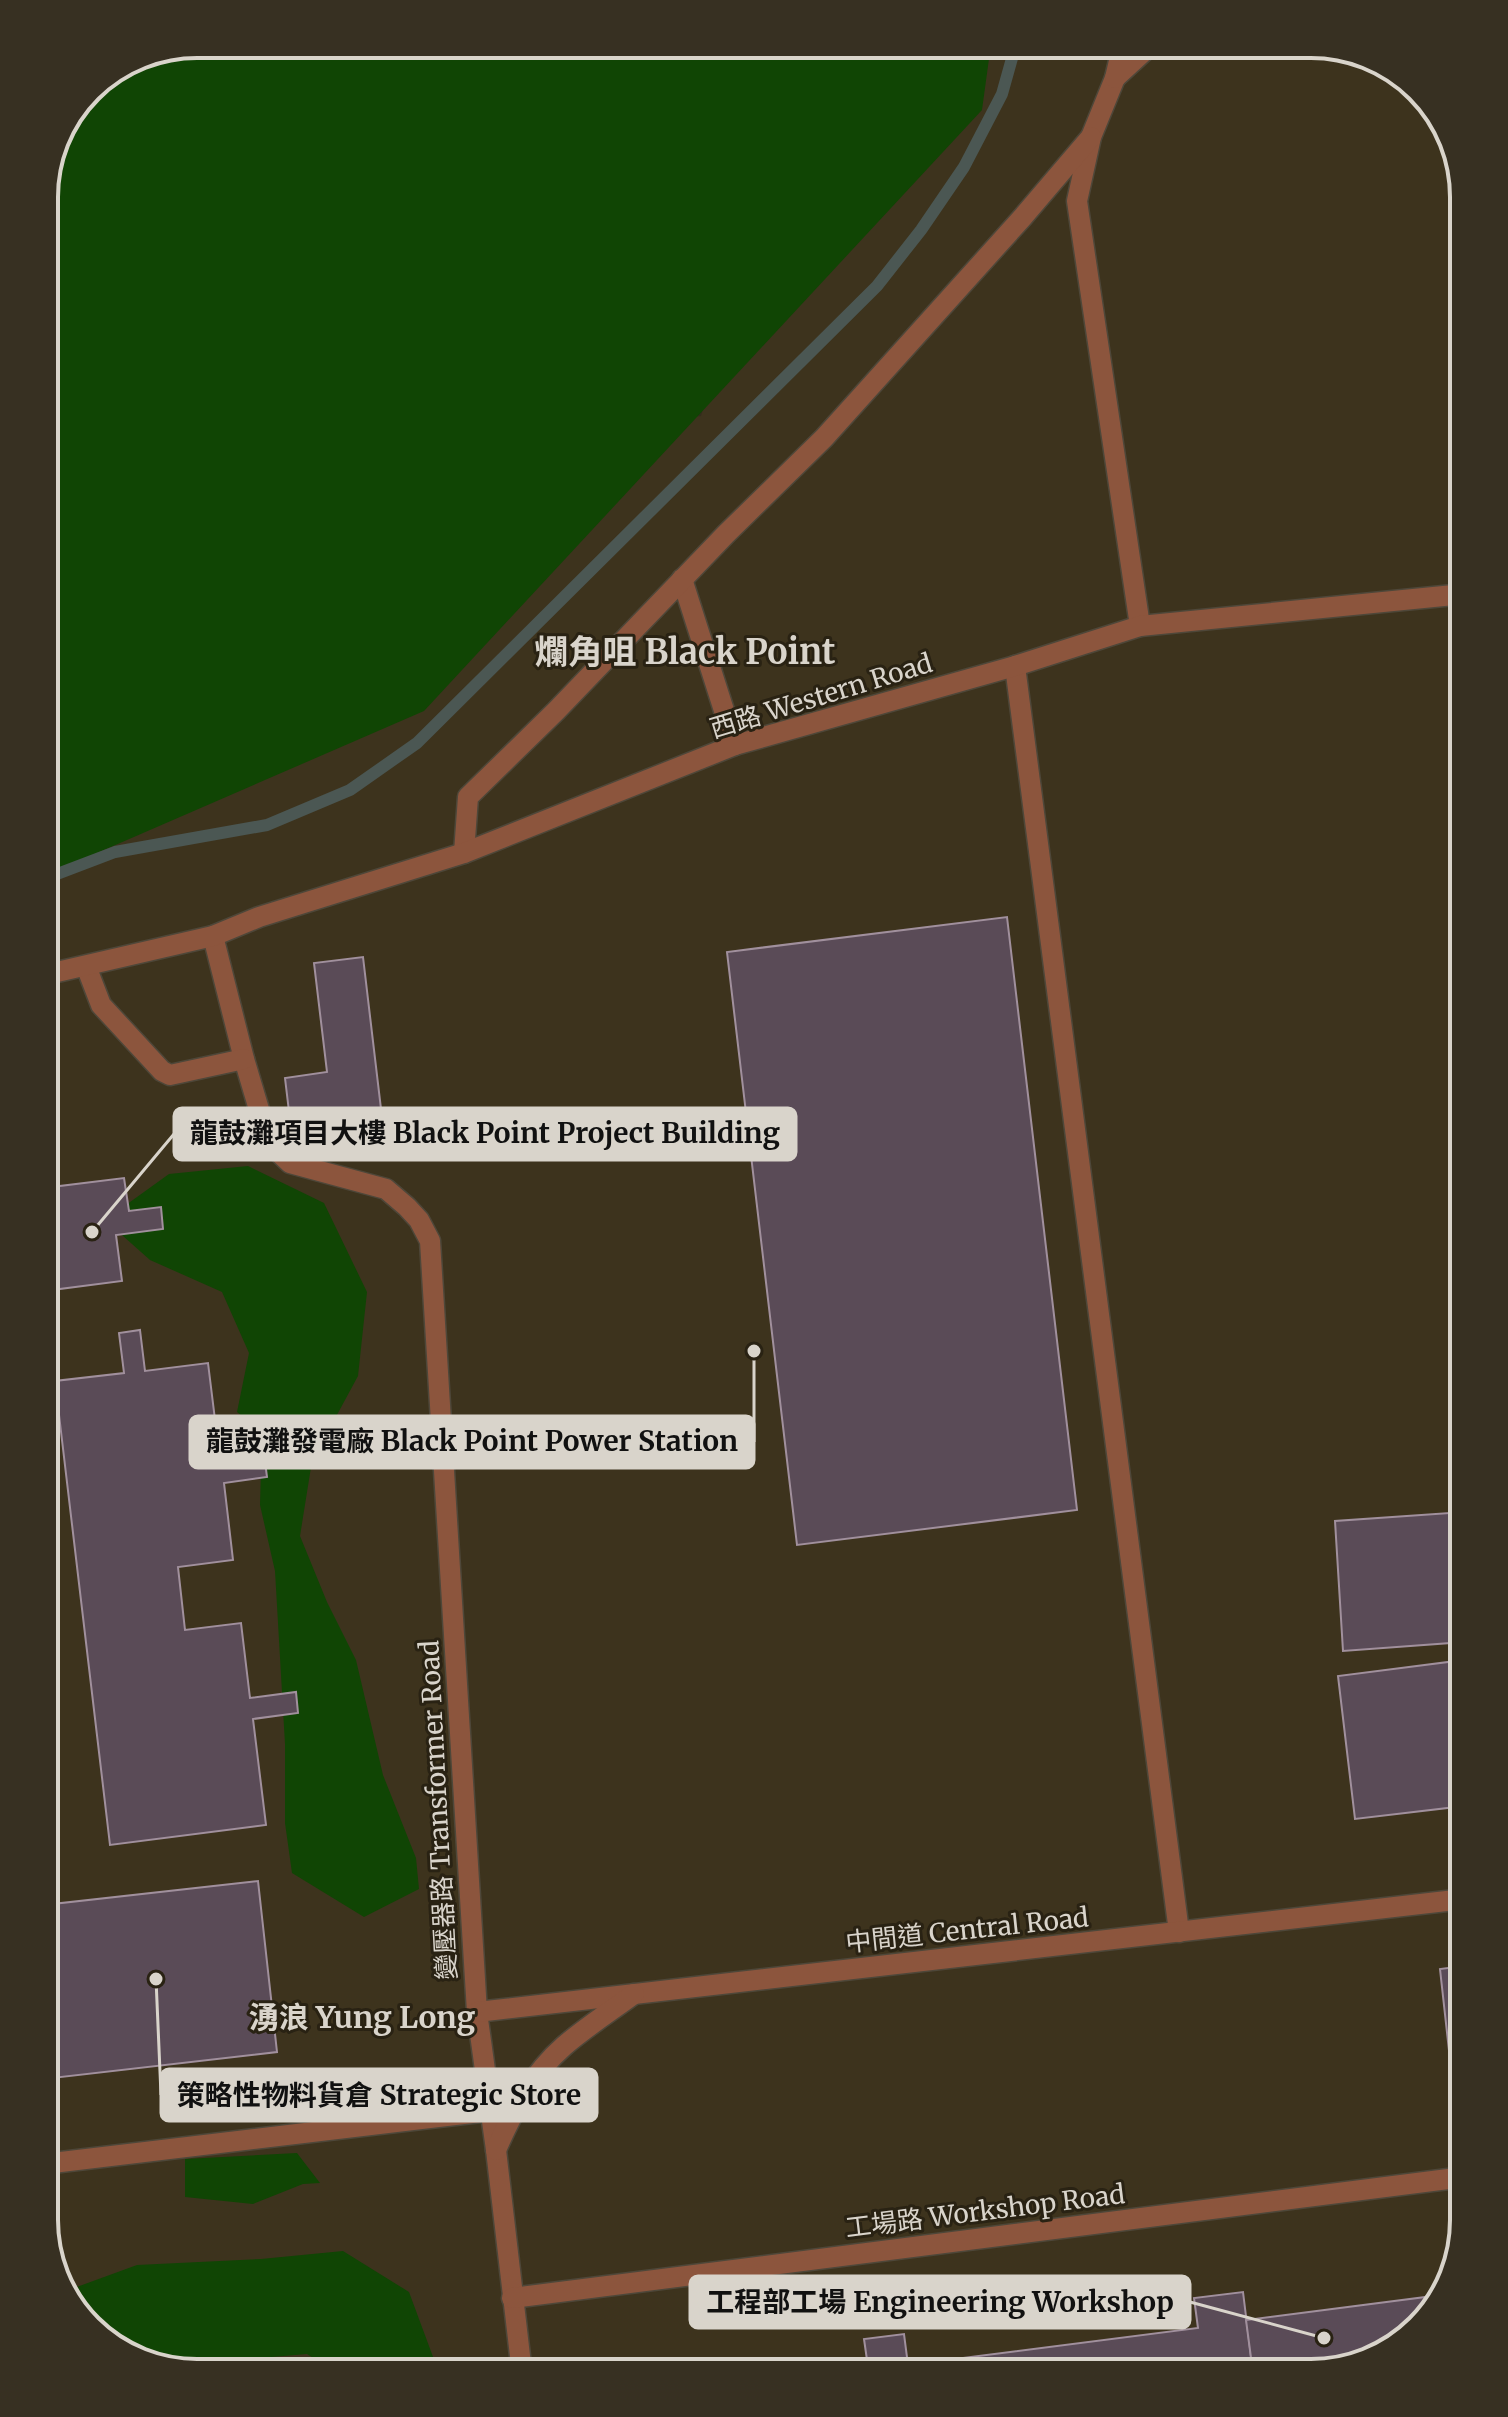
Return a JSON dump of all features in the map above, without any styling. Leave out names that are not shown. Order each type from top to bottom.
[{"type":"lane","points":[[1111,58],[1115,78]]},
{"type":"lane","points":[[1120,58],[1115,78],[1091,137],[1077,201],[1140,626]]},
{"type":"lane","points":[[1115,78],[1137,58]]},
{"type":"lane","points":[[464,853],[468,797],[824,438],[1091,137]]},
{"type":"lane","points":[[682,579],[735,745]]},
{"type":"lane","name":"西路 Western Road","points":[[58,972],[213,936],[259,917],[464,853],[735,745],[1015,666],[1140,626],[1450,595]]},
{"type":"lane","points":[[1015,666],[1179,1932]]},
{"type":"lane","points":[[86,966],[101,1005],[162,1071],[170,1075],[244,1059],[213,936]]},
{"type":"lane","name":"變壓器路 Transformer Road","points":[[244,1059],[269,1143],[279,1155],[290,1163],[386,1189],[419,1220],[430,1241],[477,2012],[520,2359]]},
{"type":"lane","name":"中間道 Central Road","points":[[477,2012],[1450,1901]]},
{"type":"lane","points":[[496,2150],[512,2113],[532,2082],[563,2047],[634,1994]]},
{"type":"lane","points":[[58,2162],[489,2111]]},
{"type":"lane","name":"工場路 Workshop Road","points":[[512,2298],[1450,2179]]},
{"type":"shaded area","points":[[805,58],[1320,58],[1356,65],[1388,81],[1415,105],[1436,136],[1445,161],[1450,197],[1450,2220],[1445,2256],[1427,2297],[1388,2336],[1347,2354],[1311,2359],[188,2359],[152,2352],[120,2336],[105,2324],[81,2297],[63,2256],[58,2220],[58,482],[701,416]]},
{"type":"green space","points":[[989,58],[982,110],[424,711],[58,870],[58,188],[72,136],[87,112],[105,93],[128,77],[152,65],[179,59]]},
{"type":"green space","points":[[248,1166],[324,1203],[367,1292],[358,1376],[312,1461],[300,1536],[327,1602],[356,1660],[383,1775],[416,1858],[419,1889],[364,1917],[292,1873],[285,1823],[285,1744],[275,1571],[260,1505],[262,1432],[237,1412],[249,1353],[222,1292],[150,1260],[105,1220],[169,1174]]},
{"type":"green space","points":[[297,2153],[320,2183],[303,2184],[253,2204],[185,2197],[185,2159]]},
{"type":"green space","points":[[343,2251],[409,2292],[434,2359],[315,2359],[307,2354],[249,2359],[170,2356],[152,2352],[120,2336],[93,2312],[76,2287],[137,2265],[261,2259]]},
{"type":"building","points":[[1007,917],[1077,1510],[797,1545],[727,952]]},
{"type":"building","points":[[363,957],[381,1109],[290,1120],[285,1078],[327,1072],[314,963]]},
{"type":"building","points":[[124,1178],[129,1211],[161,1207],[163,1229],[116,1235],[122,1281],[58,1289],[58,1186]]},
{"type":"building","points":[[140,1330],[145,1371],[208,1363],[220,1460],[264,1454],[267,1477],[224,1483],[233,1560],[178,1567],[185,1630],[241,1623],[250,1698],[296,1692],[298,1713],[253,1719],[266,1825],[110,1845],[58,1406],[58,1381],[124,1373],[119,1333]]},
{"type":"building","points":[[1450,1513],[1450,1643],[1343,1651],[1335,1521]]},
{"type":"building","points":[[1450,1662],[1450,1808],[1355,1819],[1338,1676]]},
{"type":"building","points":[[258,1881],[277,2052],[58,2077],[58,1903]]},
{"type":"building","points":[[1450,1968],[1450,2060],[1440,1969]]},
{"type":"building","points":[[1243,2292],[1251,2359],[955,2359],[1198,2328],[1194,2298]]},
{"type":"building","points":[[1427,2297],[1388,2336],[1372,2345],[1329,2358],[1251,2359],[1246,2320]]},
{"type":"building","points":[[904,2334],[907,2359],[867,2359],[864,2339]]},
{"type":"waterway","points":[[58,874],[115,852],[267,825],[350,790],[417,743],[877,286],[921,230],[964,167],[1002,94],[1012,58]]},
{"type":"place","name":"龍鼓灘項目大樓 Black Point Project Building","points":[[92,1232]]},
{"type":"place","name":"龍鼓灘發電廠 Black Point Power Station","points":[[754,1351]]},
{"type":"place","name":"策略性物料貨倉 Strategic Store","points":[[156,1979]]},
{"type":"place","name":"工程部工場 Engineering Workshop","points":[[1324,2338]]},
{"type":"district","name":"爛角咀 Black Point","points":[[685,652]]},
{"type":"district","name":"湧浪 Yung Long","points":[[362,2018]]}]
